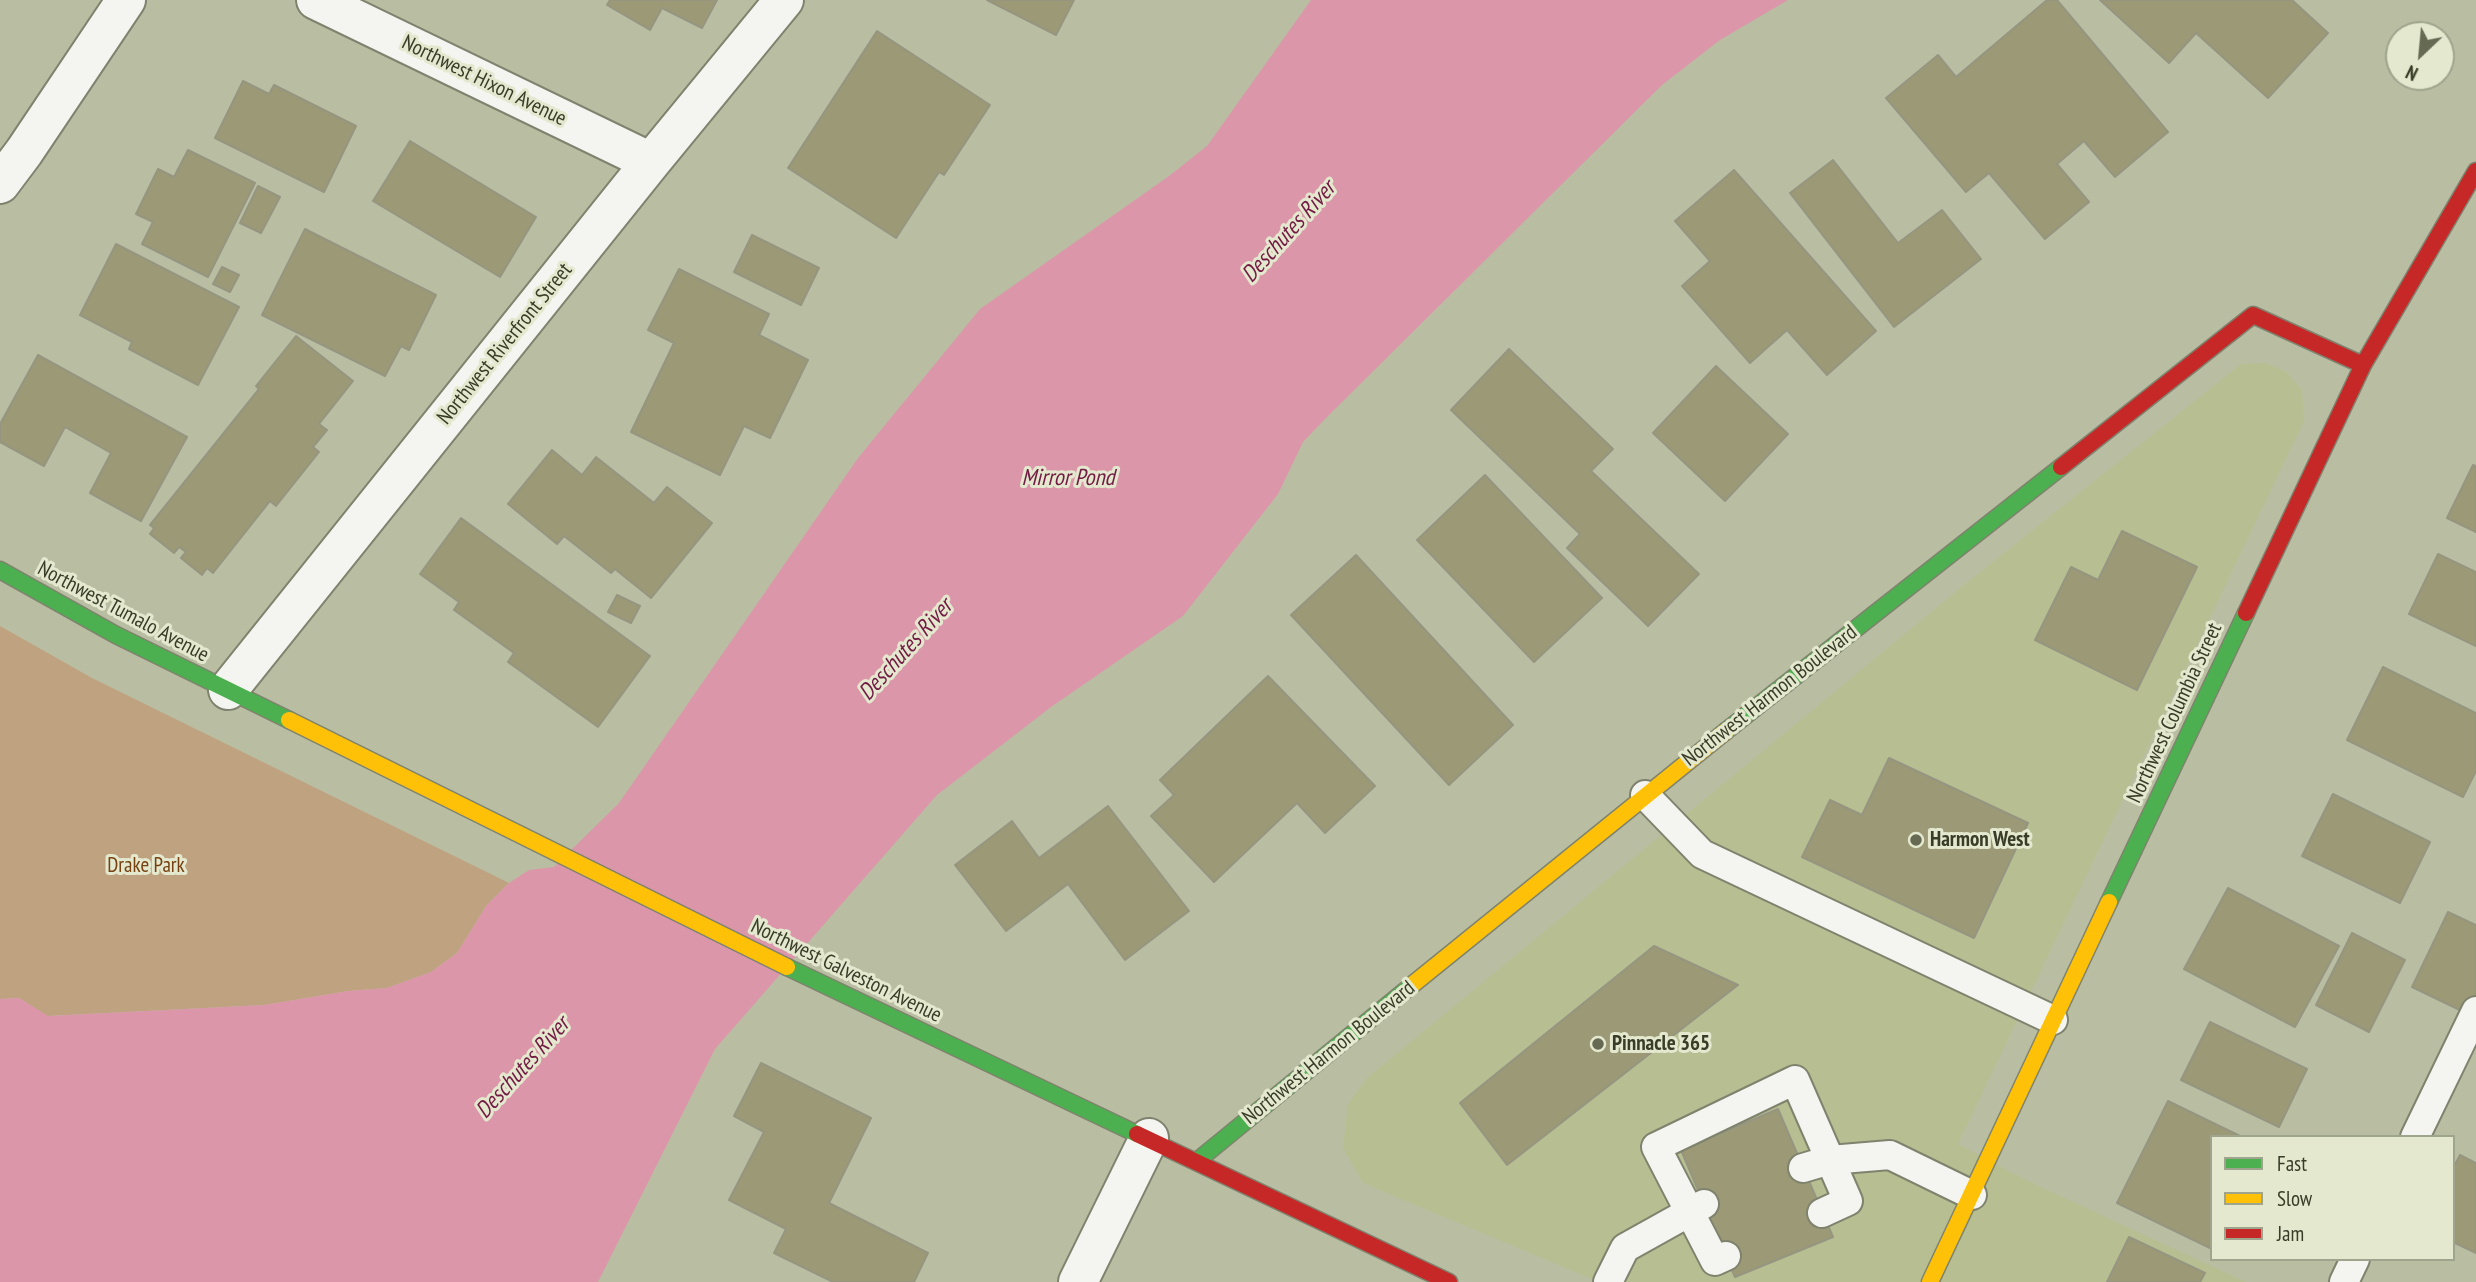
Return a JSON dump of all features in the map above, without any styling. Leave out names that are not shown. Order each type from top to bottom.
[{"type":"street","points":[[0,184],[126,0]]},
{"type":"street","name":"Northwest Hixon Avenue","points":[[316,0],[652,162]]},
{"type":"street","name":"Northwest Riverfront Street","points":[[228,690],[784,0]]},
{"type":"street","name":"Northwest Columbia Street","points":[[1930,1282],[2363,365],[2472,186]]},
{"type":"street","name":"Northwest Harmon Boulevard","points":[[1197,1161],[1645,795],[2253,315],[2363,365]]},
{"type":"street","name":"Northwest Tumalo Avenue","points":[[0,570],[116,635],[228,690]]},
{"type":"street","name":"Northwest Galveston Avenue","points":[[228,690],[833,990],[1449,1282]]},
{"type":"street","points":[[1079,1282],[1149,1138]]},
{"type":"lane","points":[[1645,795],[1702,854],[2053,1020]]},
{"type":"lane","points":[[2416,1135],[2476,1011]]},
{"type":"lane","points":[[1726,1256],[1715,1261],[1697,1208],[1656,1147],[1795,1080],[1817,1164],[1848,1202],[1822,1213]]},
{"type":"lane","points":[[1817,1164],[1890,1155],[1972,1195]]},
{"type":"lane","points":[[1608,1282],[1625,1248],[1697,1208]]},
{"type":"lane","points":[[2344,1282],[2354,1261]]},
{"type":"shaded area","points":[[2265,363],[2285,371],[2302,390],[2304,421],[1958,1144],[2026,1180],[2246,1282],[1599,1282],[1363,1183],[1343,1148],[1348,1104],[1367,1078],[1959,589],[2241,364]]},
{"type":"green space","name":"Drake Park","points":[[0,626],[92,678],[509,883],[486,906],[457,953],[431,972],[387,988],[348,991],[264,1005],[47,1016],[19,998],[0,999]]},
{"type":"water","name":"Mirror Pond","points":[[1311,0],[1788,0],[1720,40],[1662,85],[1325,419],[1303,442],[1278,494],[1183,616],[1051,707],[937,795],[715,1049],[598,1282],[0,1282],[0,999],[19,998],[48,1016],[264,1005],[348,991],[387,988],[431,972],[457,953],[486,906],[509,883],[529,870],[554,867],[619,803],[858,458],[980,309],[1169,176],[1207,146]]},
{"type":"building","points":[[610,0],[717,0],[702,28],[662,8],[650,30],[607,5]]},
{"type":"building","points":[[987,0],[1074,0],[1056,35]]},
{"type":"building","points":[[2047,0],[2057,0],[2168,132],[2115,177],[2084,141],[2057,164],[2089,202],[2045,239],[1989,173],[1966,192],[1886,98],[1938,55],[1956,77]]},
{"type":"building","points":[[2100,0],[2292,0],[2328,33],[2268,98],[2196,33],[2169,63]]},
{"type":"building","points":[[877,31],[990,105],[944,175],[939,172],[896,238],[788,168]]},
{"type":"building","points":[[243,81],[269,94],[274,85],[356,126],[324,192],[215,138]]},
{"type":"building","points":[[410,141],[536,217],[500,277],[373,201]]},
{"type":"building","points":[[188,150],[255,183],[208,277],[142,244],[153,222],[136,214],[158,169],[174,177]]},
{"type":"building","points":[[1833,160],[1898,243],[1942,210],[1981,259],[1894,327],[1790,193]]},
{"type":"building","points":[[1734,170],[1876,331],[1827,375],[1787,330],[1750,363],[1682,286],[1710,261],[1675,221]]},
{"type":"building","points":[[258,186],[280,197],[261,233],[240,223]]},
{"type":"building","points":[[305,229],[436,295],[409,350],[401,346],[385,376],[262,315]]},
{"type":"building","points":[[752,235],[819,268],[801,305],[734,272]]},
{"type":"building","points":[[116,244],[239,307],[198,385],[129,349],[132,342],[80,315]]},
{"type":"building","points":[[222,267],[239,275],[230,292],[213,284]]},
{"type":"building","points":[[679,269],[769,314],[759,335],[808,360],[770,438],[744,426],[720,475],[631,432],[674,343],[648,330]]},
{"type":"building","points":[[296,336],[353,381],[319,424],[327,430],[313,447],[319,452],[276,506],[270,501],[213,573],[207,568],[202,575],[181,558],[186,552],[179,547],[174,553],[150,534],[154,528],[150,525],[259,389],[256,386]]},
{"type":"building","points":[[1509,349],[1613,449],[1591,471],[1699,574],[1648,626],[1567,548],[1580,534],[1451,410]]},
{"type":"building","points":[[38,355],[187,437],[141,521],[90,493],[111,453],[65,427],[44,466],[0,442],[0,424]]},
{"type":"building","points":[[1716,366],[1788,434],[1725,501],[1653,433]]},
{"type":"building","points":[[552,450],[582,475],[596,457],[654,503],[667,487],[712,523],[651,598],[615,569],[611,573],[564,536],[557,544],[508,504]]},
{"type":"building","points":[[2473,465],[2476,466],[2476,532],[2447,518]]},
{"type":"building","points":[[1485,475],[1602,598],[1534,662],[1417,540]]},
{"type":"building","points":[[461,518],[650,656],[598,727],[508,662],[514,653],[454,610],[459,602],[420,574]]},
{"type":"building","points":[[2122,531],[2197,567],[2137,690],[2035,640],[2071,567],[2098,580]]},
{"type":"building","points":[[2438,554],[2476,572],[2476,646],[2409,614]]},
{"type":"building","points":[[1356,555],[1513,725],[1449,785],[1291,615]]},
{"type":"building","points":[[617,595],[640,606],[631,623],[608,612]]},
{"type":"building","points":[[2383,667],[2476,713],[2476,771],[2463,797],[2347,740]]},
{"type":"building","points":[[1268,676],[1375,786],[1325,833],[1297,803],[1214,882],[1151,816],[1174,795],[1160,780]]},
{"type":"building","name":"Harmon West","points":[[1889,758],[2028,823],[1974,938],[1802,857],[1830,800],[1862,815]]},
{"type":"building","points":[[2333,794],[2430,842],[2400,903],[2302,856]]},
{"type":"building","points":[[1108,806],[1189,911],[1125,960],[1068,884],[1006,931],[955,865],[1012,821],[1039,858]]},
{"type":"building","points":[[2228,888],[2339,946],[2295,1027],[2184,969]]},
{"type":"building","points":[[2448,912],[2476,925],[2476,997],[2468,1014],[2412,987]]},
{"type":"building","points":[[2352,933],[2405,960],[2369,1032],[2316,1005]]},
{"type":"building","name":"Pinnacle 365","points":[[1654,946],[1738,985],[1507,1165],[1460,1103]]},
{"type":"building","points":[[2210,1022],[2307,1069],[2279,1127],[2181,1080]]},
{"type":"building","points":[[761,1063],[871,1118],[829,1203],[928,1253],[914,1282],[833,1282],[774,1253],[786,1229],[729,1200],[764,1132],[734,1116]]},
{"type":"building","points":[[2168,1101],[2238,1135],[2210,1135],[2210,1248],[2117,1203]]},
{"type":"building","points":[[1778,1109],[1833,1237],[1735,1277],[1681,1150]]},
{"type":"building","points":[[2460,1155],[2476,1163],[2476,1253],[2455,1243],[2455,1164]]},
{"type":"building","points":[[2129,1237],[2205,1273],[2200,1282],[2107,1282]]},
{"type":"traffic: fast","points":[[1726,731],[2061,467]]},
{"type":"traffic: fast","points":[[0,570],[116,635],[289,720]]},
{"type":"traffic: fast","points":[[2109,902],[2246,613]]},
{"type":"traffic: fast","points":[[787,967],[1137,1134]]},
{"type":"traffic: fast","points":[[1197,1161],[1412,985]]},
{"type":"traffic: slow","points":[[289,720],[787,967]]},
{"type":"traffic: slow","points":[[1412,985],[1726,731]]},
{"type":"traffic: slow","points":[[1930,1282],[2109,902]]},
{"type":"traffic: jam","points":[[2246,613],[2363,365],[2476,171]]},
{"type":"traffic: jam","points":[[2061,467],[2253,315],[2363,365]]},
{"type":"traffic: jam","points":[[1137,1134],[1449,1282]]},
{"type":"place","name":"Harmon West","points":[[1916,840]]},
{"type":"place","name":"Pinnacle 365","points":[[1598,1044]]},
{"type":"water label","name":"Deschutes River","points":[[1289,232]]},
{"type":"water label","name":"Deschutes River","points":[[906,650]]},
{"type":"water label","name":"Deschutes River","points":[[523,1068]]}]
